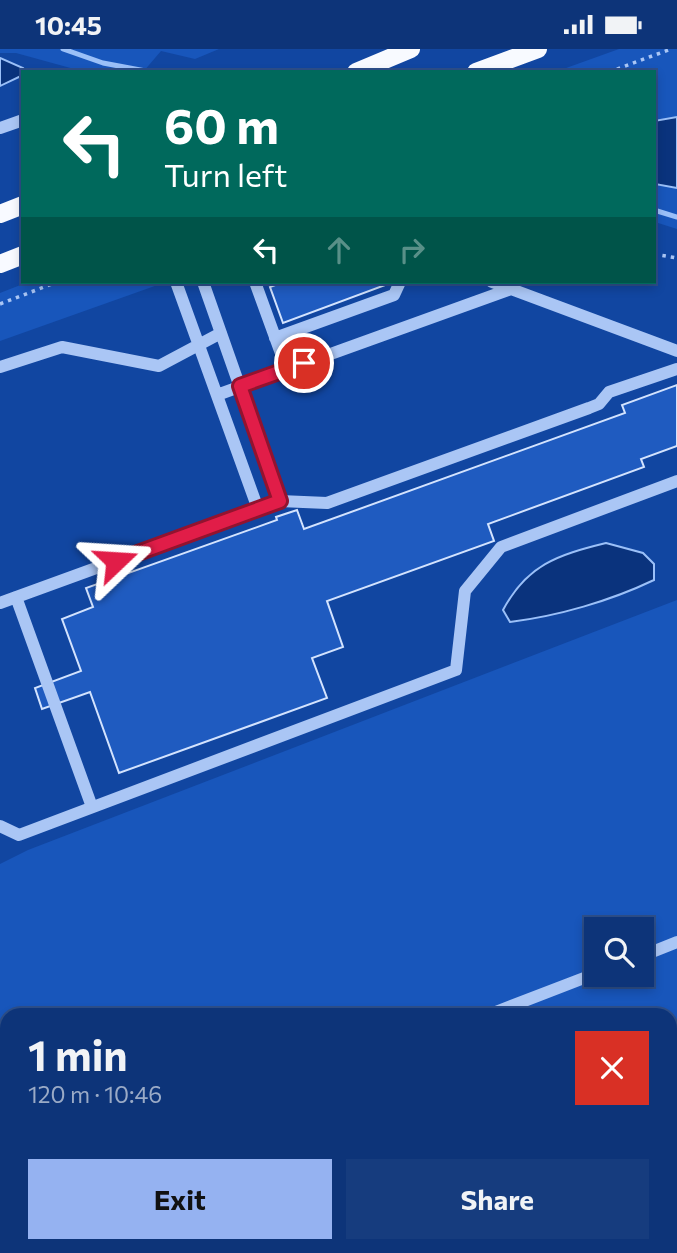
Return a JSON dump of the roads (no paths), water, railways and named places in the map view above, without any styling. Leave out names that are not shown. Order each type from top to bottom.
[{"type":"main road","points":[[361,70],[411,49]]},
{"type":"main road","points":[[481,70],[538,49]]},
{"type":"main road","points":[[0,214],[21,206]]},
{"type":"main road","points":[[0,264],[21,256]]},
{"type":"street","points":[[0,128],[21,121]]},
{"type":"street","points":[[177,284],[258,509]]},
{"type":"street","points":[[204,284],[280,501]]},
{"type":"street","points":[[256,284],[287,370]]},
{"type":"street","points":[[275,338],[394,295],[399,284]]},
{"type":"street","points":[[498,284],[677,351]]},
{"type":"street","points":[[217,395],[512,289]]},
{"type":"street","points":[[0,367],[62,347],[159,366],[221,333]]},
{"type":"street","points":[[0,603],[280,501],[327,503],[589,408],[599,404],[609,391],[677,369]]},
{"type":"street","points":[[0,826],[19,835],[456,670],[465,591],[501,547],[677,481]]},
{"type":"street","points":[[16,597],[92,807]]},
{"type":"street","points":[[654,951],[677,942]]},
{"type":"street","points":[[506,1008],[584,978]]},
{"type":"waterway","points":[[63,49],[103,63],[140,70]]},
{"type":"waterway","points":[[656,211],[677,217]]}]
